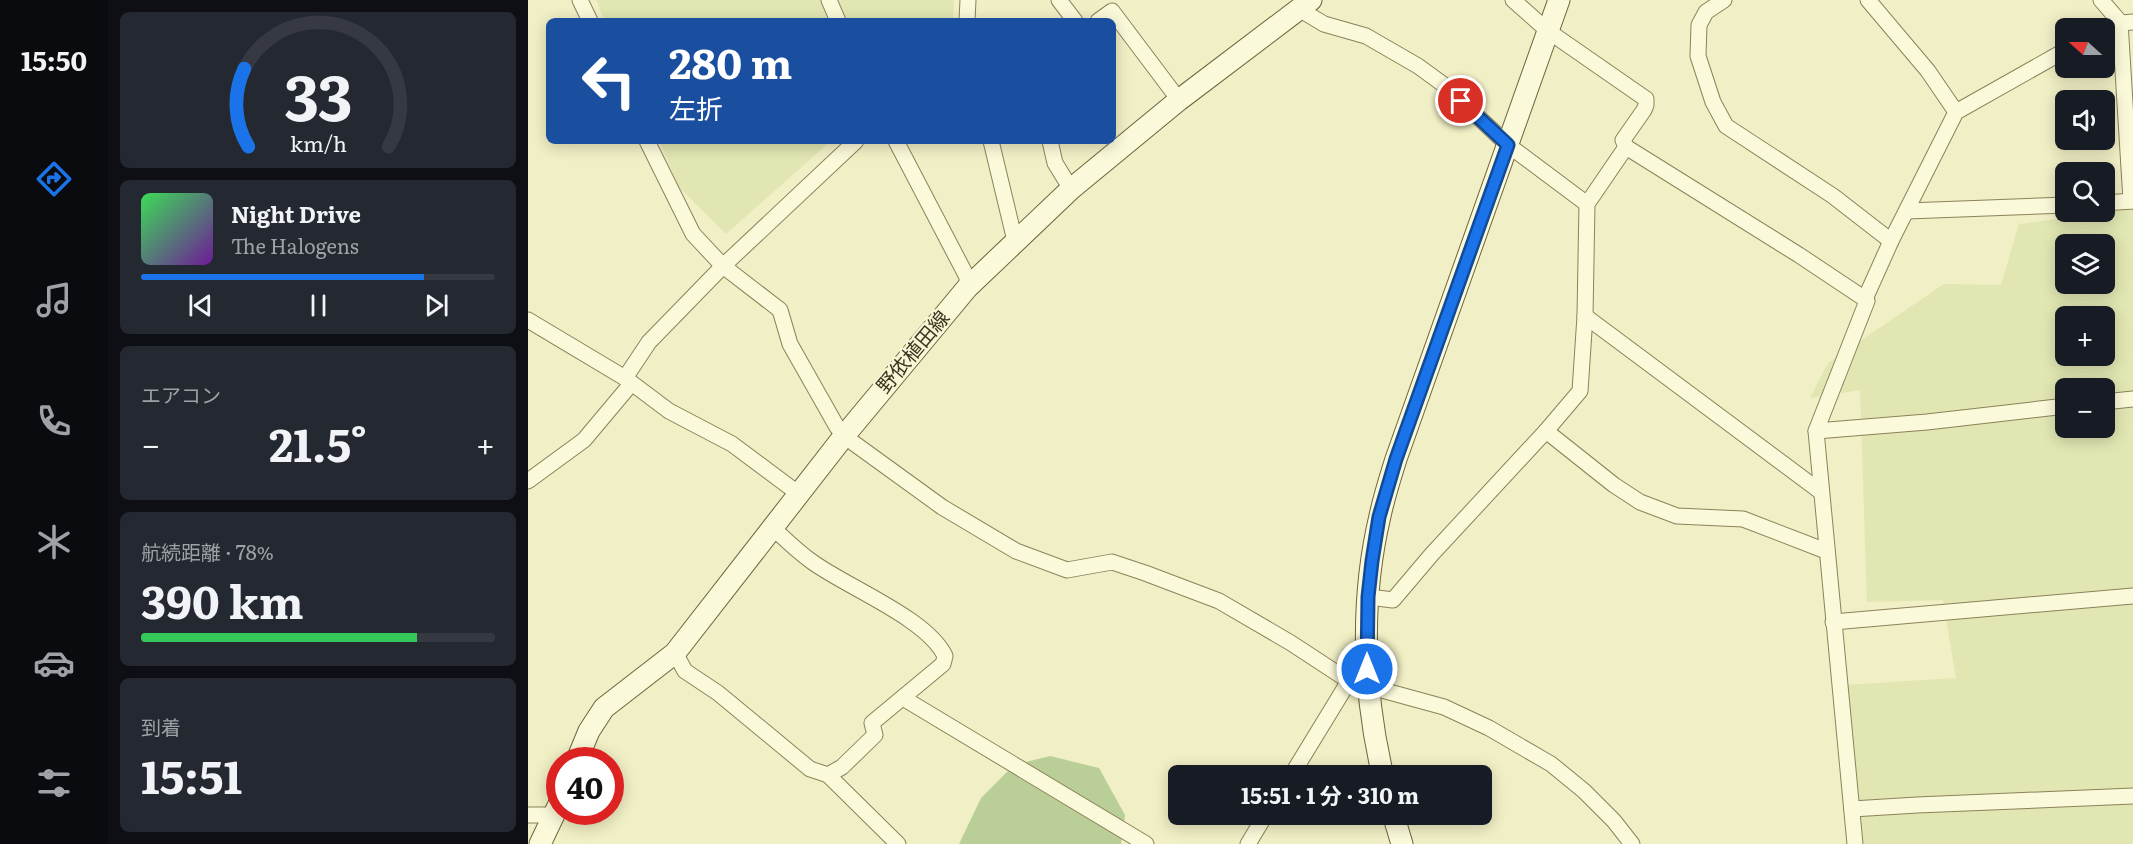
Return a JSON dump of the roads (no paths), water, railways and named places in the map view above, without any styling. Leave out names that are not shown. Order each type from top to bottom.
[{"type":"main road","points":[[1380,765],[1359,684],[1366,651],[1368,597],[1379,517],[1396,459],[1559,0]]},
{"type":"main road","name":"野依植田線","points":[[582,747],[589,731],[604,708],[675,653],[844,436],[967,288],[1071,189],[1179,100],[1305,5]]},
{"type":"main road","points":[[540,844],[549,825]]},
{"type":"main road","points":[[1396,825],[1402,844]]},
{"type":"street","points":[[580,0],[589,18]]},
{"type":"street","points":[[828,0],[837,18]]},
{"type":"street","points":[[967,18],[968,0]]},
{"type":"street","points":[[1059,0],[1073,18]]},
{"type":"street","points":[[1513,0],[1548,31],[1646,99],[1644,110],[1623,140],[1626,147],[1865,298]]},
{"type":"street","points":[[1724,0],[1706,12],[1699,25],[1698,56],[1713,102],[1726,126],[1833,196],[1891,241]]},
{"type":"street","points":[[1868,0],[1928,71],[1956,112]]},
{"type":"street","points":[[2101,0],[2127,22],[2132,201],[2115,202]]},
{"type":"street","points":[[1305,5],[1324,24],[1366,36],[1418,66],[1444,85],[1508,145],[1587,204]]},
{"type":"street","points":[[1102,18],[1112,11],[1179,100]]},
{"type":"street","points":[[1855,844],[1816,431],[1867,301],[1865,298],[1956,112],[2055,56]]},
{"type":"street","points":[[648,144],[693,234],[723,266],[780,310],[790,344],[844,436],[942,507],[1016,551],[1067,570],[1112,562],[1219,601],[1359,684],[1444,707],[1489,728],[1551,764],[1584,791],[1614,821],[1632,844]]},
{"type":"street","points":[[528,482],[584,440],[628,381],[649,342],[723,266],[853,144]]},
{"type":"street","points":[[898,144],[967,278],[967,288]]},
{"type":"street","points":[[992,144],[1015,241]]},
{"type":"street","points":[[1051,144],[1055,163],[1071,189]]},
{"type":"street","points":[[1368,597],[1393,600],[1580,391],[1585,316],[1587,204],[1626,147]]},
{"type":"street","points":[[1907,211],[2055,205]]},
{"type":"street","points":[[1585,316],[1821,492]]},
{"type":"street","points":[[528,320],[628,381],[669,411],[741,450],[799,494]]},
{"type":"street","points":[[2115,401],[2133,399]]},
{"type":"street","points":[[1816,431],[1927,422],[2055,407]]},
{"type":"street","points":[[1546,431],[1614,485],[1640,502],[1677,516],[1743,519],[1826,551]]},
{"type":"street","points":[[772,528],[811,561],[917,625],[940,646],[945,656],[943,664],[872,723],[875,735],[842,767],[828,775]]},
{"type":"street","points":[[1833,622],[2133,596]]},
{"type":"street","points":[[675,653],[685,671],[718,693],[810,769],[828,775],[898,844]]},
{"type":"street","points":[[1299,765],[1359,684]]},
{"type":"street","points":[[903,698],[1146,844]]},
{"type":"street","points":[[1852,809],[1917,804],[2133,796]]},
{"type":"street","points":[[528,815],[546,811]]},
{"type":"street","points":[[1248,844],[1259,825]]}]
